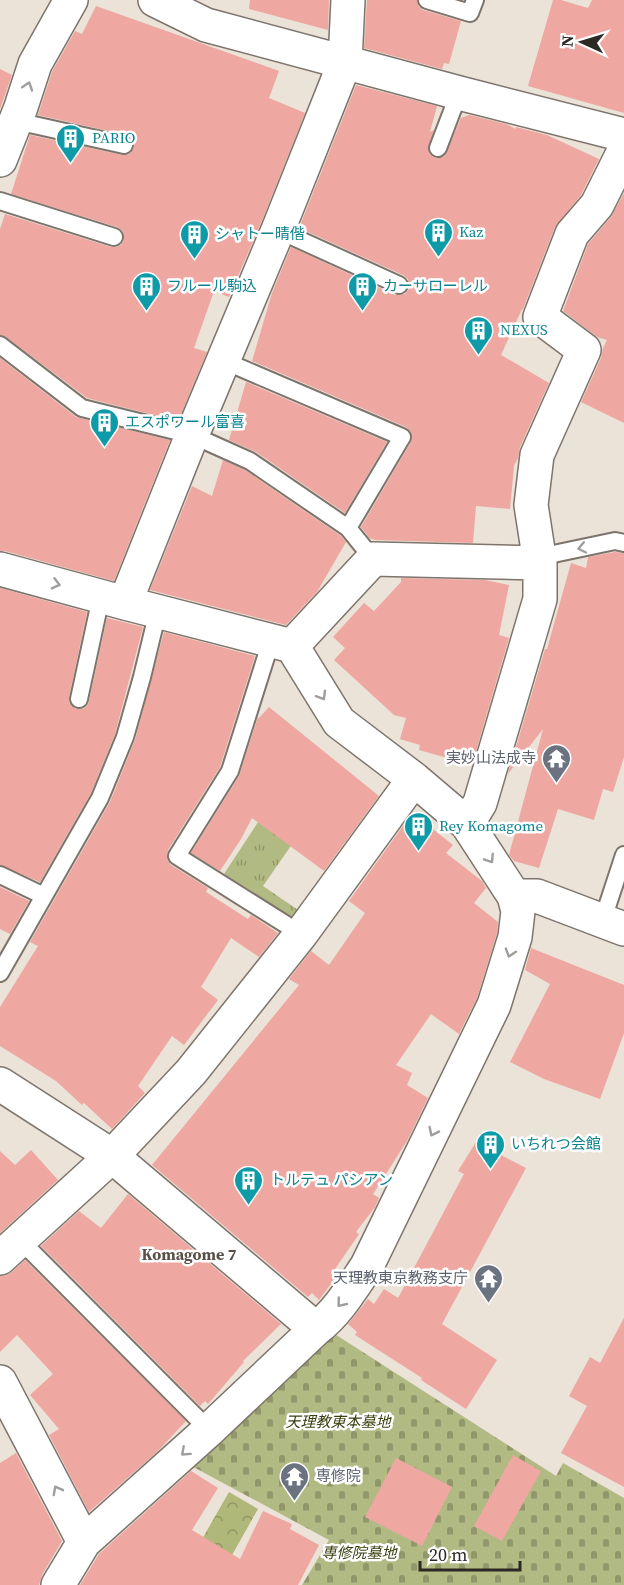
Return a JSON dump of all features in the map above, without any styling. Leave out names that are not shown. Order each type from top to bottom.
[{"type":"street","points":[[0,160],[35,64],[71,0]]},
{"type":"street","points":[[155,0],[206,25],[624,135]]},
{"type":"street","points":[[113,600],[192,435],[345,62],[348,0]]},
{"type":"street","points":[[467,824],[480,803],[540,599],[539,560],[531,506],[537,455],[584,350],[540,317],[572,234],[597,205],[624,151]]},
{"type":"street","points":[[282,643],[373,559],[539,560]]},
{"type":"street","points":[[0,569],[282,643],[339,722],[414,779],[467,824],[514,896],[518,911],[515,938],[494,1005],[367,1266],[350,1292],[327,1320],[84,1542],[58,1585]]},
{"type":"street","points":[[10,1249],[112,1156],[191,1072],[301,934],[414,779]]},
{"type":"street","points":[[514,896],[537,896],[613,926]]},
{"type":"street","points":[[0,1084],[112,1156],[316,1329]]},
{"type":"street","points":[[0,1382],[84,1542]]},
{"type":"lane","points":[[427,0],[470,13],[475,0]]},
{"type":"lane","points":[[438,148],[459,93]]},
{"type":"lane","points":[[16,121],[124,145]]},
{"type":"lane","points":[[0,201],[114,237]]},
{"type":"lane","points":[[278,230],[399,285]]},
{"type":"lane","points":[[0,345],[82,408],[192,435],[250,461],[348,528],[373,559]]},
{"type":"lane","points":[[222,360],[402,437],[348,528]]},
{"type":"lane","points":[[539,560],[615,541],[624,543]]},
{"type":"lane","points":[[79,699],[113,600]]},
{"type":"lane","points":[[0,973],[100,798],[124,737],[158,611]]},
{"type":"lane","points":[[282,643],[230,771],[177,856],[301,934]]},
{"type":"lane","points":[[613,926],[624,855]]},
{"type":"lane","points":[[0,875],[44,896]]},
{"type":"lane","points":[[10,1249],[209,1430]]},
{"type":"green space","points":[[262,816],[295,840],[263,886],[304,914],[297,924],[224,874]]},
{"type":"green space","name":"天理教東本墓地","points":[[330,1331],[556,1476],[563,1463],[624,1498],[624,1585],[302,1585],[329,1540],[186,1463]]},
{"type":"green space","points":[[229,1492],[258,1509],[223,1571],[193,1555]]},
{"type":"building","points":[[250,0],[329,0],[328,30],[249,9]]},
{"type":"building","points":[[367,0],[417,0],[419,7],[423,10],[461,21],[449,64],[444,63],[442,69],[364,48]]},
{"type":"building","points":[[553,0],[588,8],[592,0],[624,0],[624,113],[528,86]]},
{"type":"building","points":[[96,6],[279,71],[269,98],[305,113],[229,297],[214,291],[194,348],[207,352],[178,421],[87,398],[6,337],[0,335],[0,229],[5,214],[111,247],[121,245],[124,240],[122,230],[117,227],[11,194],[30,135],[122,155],[128,155],[134,148],[134,141],[126,135],[38,115],[52,72],[75,31],[82,34]]},
{"type":"building","points":[[0,69],[12,75],[0,109]]},
{"type":"building","points":[[356,85],[437,106],[430,132],[434,130],[428,149],[435,158],[445,156],[461,118],[469,115],[506,124],[516,129],[516,127],[547,135],[599,159],[581,195],[555,227],[523,309],[501,355],[549,383],[520,447],[514,466],[510,509],[476,506],[473,543],[369,538],[361,527],[411,442],[411,432],[406,427],[252,361],[272,293],[291,247],[395,295],[405,294],[409,289],[408,279],[403,275],[299,228]]},
{"type":"building","points":[[624,193],[624,423],[581,402],[607,340],[597,337],[563,311],[588,244],[611,217]]},
{"type":"building","points":[[0,358],[76,417],[170,440],[114,581],[0,551]]},
{"type":"building","points":[[246,382],[387,442],[345,513],[256,452],[229,440]]},
{"type":"building","points":[[223,460],[245,470],[341,536],[346,542],[317,592],[286,625],[150,590],[192,486],[212,496]]},
{"type":"building","points":[[615,552],[624,553],[624,757],[613,792],[603,789],[594,820],[558,809],[539,868],[514,861],[509,855],[543,729],[508,774],[571,563],[586,568],[588,557]]},
{"type":"building","points":[[401,578],[485,580],[509,585],[499,635],[509,638],[472,765],[419,750],[420,745],[400,739],[406,718],[394,715],[334,660],[345,648],[333,637],[364,603],[374,611],[401,582]]},
{"type":"building","points":[[0,588],[87,612],[69,697],[69,703],[76,709],[83,709],[89,701],[107,618],[143,627],[115,734],[91,793],[40,882],[0,865]]},
{"type":"building","points":[[164,632],[255,656],[220,767],[168,850],[168,861],[208,888],[206,892],[248,919],[251,915],[278,933],[259,957],[231,938],[201,987],[218,1000],[184,1045],[172,1036],[138,1086],[145,1093],[112,1129],[56,1081],[0,1046],[0,1007],[38,946],[30,942],[110,802],[135,740]]},
{"type":"building","points":[[269,707],[379,796],[324,871],[252,818],[220,871],[191,853],[239,776],[258,717]]},
{"type":"building","points":[[415,815],[453,845],[446,853],[482,881],[486,888],[474,903],[498,922],[497,933],[477,998],[459,1034],[431,1014],[396,1065],[412,1073],[407,1085],[428,1098],[407,1141],[373,1194],[379,1198],[375,1207],[356,1232],[359,1234],[335,1269],[339,1273],[319,1300],[312,1293],[308,1297],[152,1165],[299,985],[289,979],[311,951],[329,965],[365,913],[349,901],[408,819],[410,821]]},
{"type":"building","points":[[0,887],[29,901],[10,934],[0,929]]},
{"type":"building","points":[[531,948],[624,985],[624,1033],[600,1099],[544,1079],[510,1062],[550,984],[525,970]]},
{"type":"building","points":[[476,1142],[526,1168],[442,1324],[497,1360],[466,1409],[355,1335],[357,1332],[348,1324],[368,1299],[374,1304],[384,1289],[398,1298],[464,1174],[458,1171]]},
{"type":"building","points":[[31,1150],[58,1180],[0,1233],[0,1151],[15,1165]]},
{"type":"building","points":[[128,1194],[281,1324],[243,1361],[208,1404],[205,1401],[200,1406],[41,1246],[79,1211],[101,1228]]},
{"type":"building","points":[[25,1260],[186,1421],[158,1451],[89,1512],[49,1435],[59,1429],[30,1395],[53,1374],[17,1335],[0,1352],[0,1276],[12,1272]]},
{"type":"building","points":[[624,1318],[624,1487],[561,1453],[587,1406],[569,1396],[590,1357],[600,1363]]},
{"type":"building","points":[[16,1453],[62,1541],[42,1575],[39,1585],[0,1585],[0,1463]]},
{"type":"building","points":[[513,1455],[541,1471],[502,1541],[474,1526]]},
{"type":"building","points":[[396,1458],[452,1487],[422,1546],[365,1517]]},
{"type":"building","points":[[191,1471],[218,1488],[192,1530],[240,1559],[263,1511],[292,1524],[290,1529],[319,1545],[298,1585],[80,1585],[99,1554]]},
{"type":"place","name":"PARIO","points":[[71,164]]},
{"type":"place","name":"Kaz","points":[[438,258]]},
{"type":"place","name":"シャトー晴偕","points":[[194,260]]},
{"type":"place","name":"フルール駒込","points":[[146,312]]},
{"type":"place","name":"カーサローレル","points":[[362,312]]},
{"type":"place","name":"NEXUS","points":[[479,356]]},
{"type":"place","name":"エスポワール富喜","points":[[104,448]]},
{"type":"place","name":"実妙山法成寺","points":[[557,784]]},
{"type":"place","name":"Rey Komagome","points":[[418,852]]},
{"type":"place","name":"いちれつ会館","points":[[490,1170]]},
{"type":"place","name":"トルテュ パシアン","points":[[249,1206]]},
{"type":"place","name":"天理教東京教務支庁","points":[[489,1304]]},
{"type":"place","name":"専修院","points":[[295,1502]]},
{"type":"district","name":"Komagome 7","points":[[189,1254]]},
{"type":"park label","name":"専修院墓地","points":[[359,1553]]}]
